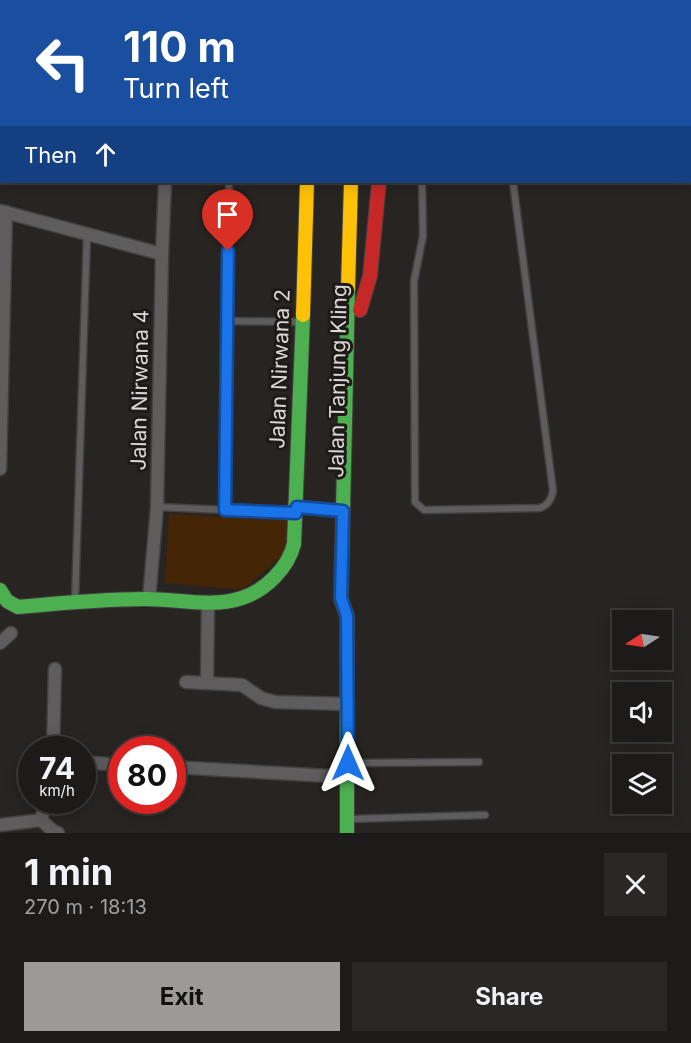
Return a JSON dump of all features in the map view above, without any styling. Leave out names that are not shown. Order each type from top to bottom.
[{"type":"main road","name":"Jalan Nirwana 2","points":[[208,603],[239,600],[260,590],[285,567],[294,547],[307,183]]},
{"type":"main road","points":[[344,183],[350,222]]},
{"type":"main road","name":"Jalan Tanjung Kling","points":[[347,826],[347,616],[341,598],[351,183]]},
{"type":"main road","name":"Jalan Tanjung Kling","points":[[347,616],[355,599],[363,183]]},
{"type":"main road","points":[[360,310],[370,276],[379,183]]},
{"type":"main road","points":[[0,590],[5,600],[18,607],[75,601],[149,599],[208,603]]},
{"type":"street","name":"Jalan Nirwana 4","points":[[149,599],[157,507],[165,183]]},
{"type":"street","points":[[0,468],[3,211],[162,254]]},
{"type":"street","points":[[296,510],[343,511]]},
{"type":"street","points":[[207,682],[208,603]]},
{"type":"street","points":[[0,643],[11,633]]},
{"type":"street","points":[[53,736],[55,669]]},
{"type":"street","points":[[186,682],[242,685],[261,698],[275,702],[348,704]]},
{"type":"street","points":[[186,767],[348,770]]},
{"type":"street","points":[[41,820],[43,814]]},
{"type":"street","points":[[0,825],[41,820],[58,833]]},
{"type":"lane","points":[[225,510],[229,183]]},
{"type":"lane","points":[[422,183],[424,223],[414,281],[415,490],[416,502],[424,510],[540,508],[552,497],[513,183]]},
{"type":"lane","points":[[75,601],[87,235]]},
{"type":"lane","points":[[228,321],[302,322]]},
{"type":"lane","points":[[157,507],[296,510]]},
{"type":"lane","points":[[348,770],[479,762]]},
{"type":"lane","points":[[347,826],[485,815]]},
{"type":"shaded area","points":[[169,514],[288,520],[287,551],[243,590],[165,583]]},
{"type":"traffic: fast","points":[[347,833],[347,616],[341,599],[348,288]]},
{"type":"traffic: fast","points":[[0,590],[7,601],[18,607],[130,599],[207,603],[242,598],[259,590],[275,577],[287,561],[294,544],[303,315]]},
{"type":"traffic: slow","points":[[303,315],[307,183]]},
{"type":"traffic: slow","points":[[348,288],[351,183]]},
{"type":"traffic: jam","points":[[360,310],[370,276],[379,183]]},
{"type":"route","points":[[228,251],[225,510],[296,513],[297,507],[343,511],[341,598],[347,616],[348,763]]}]
